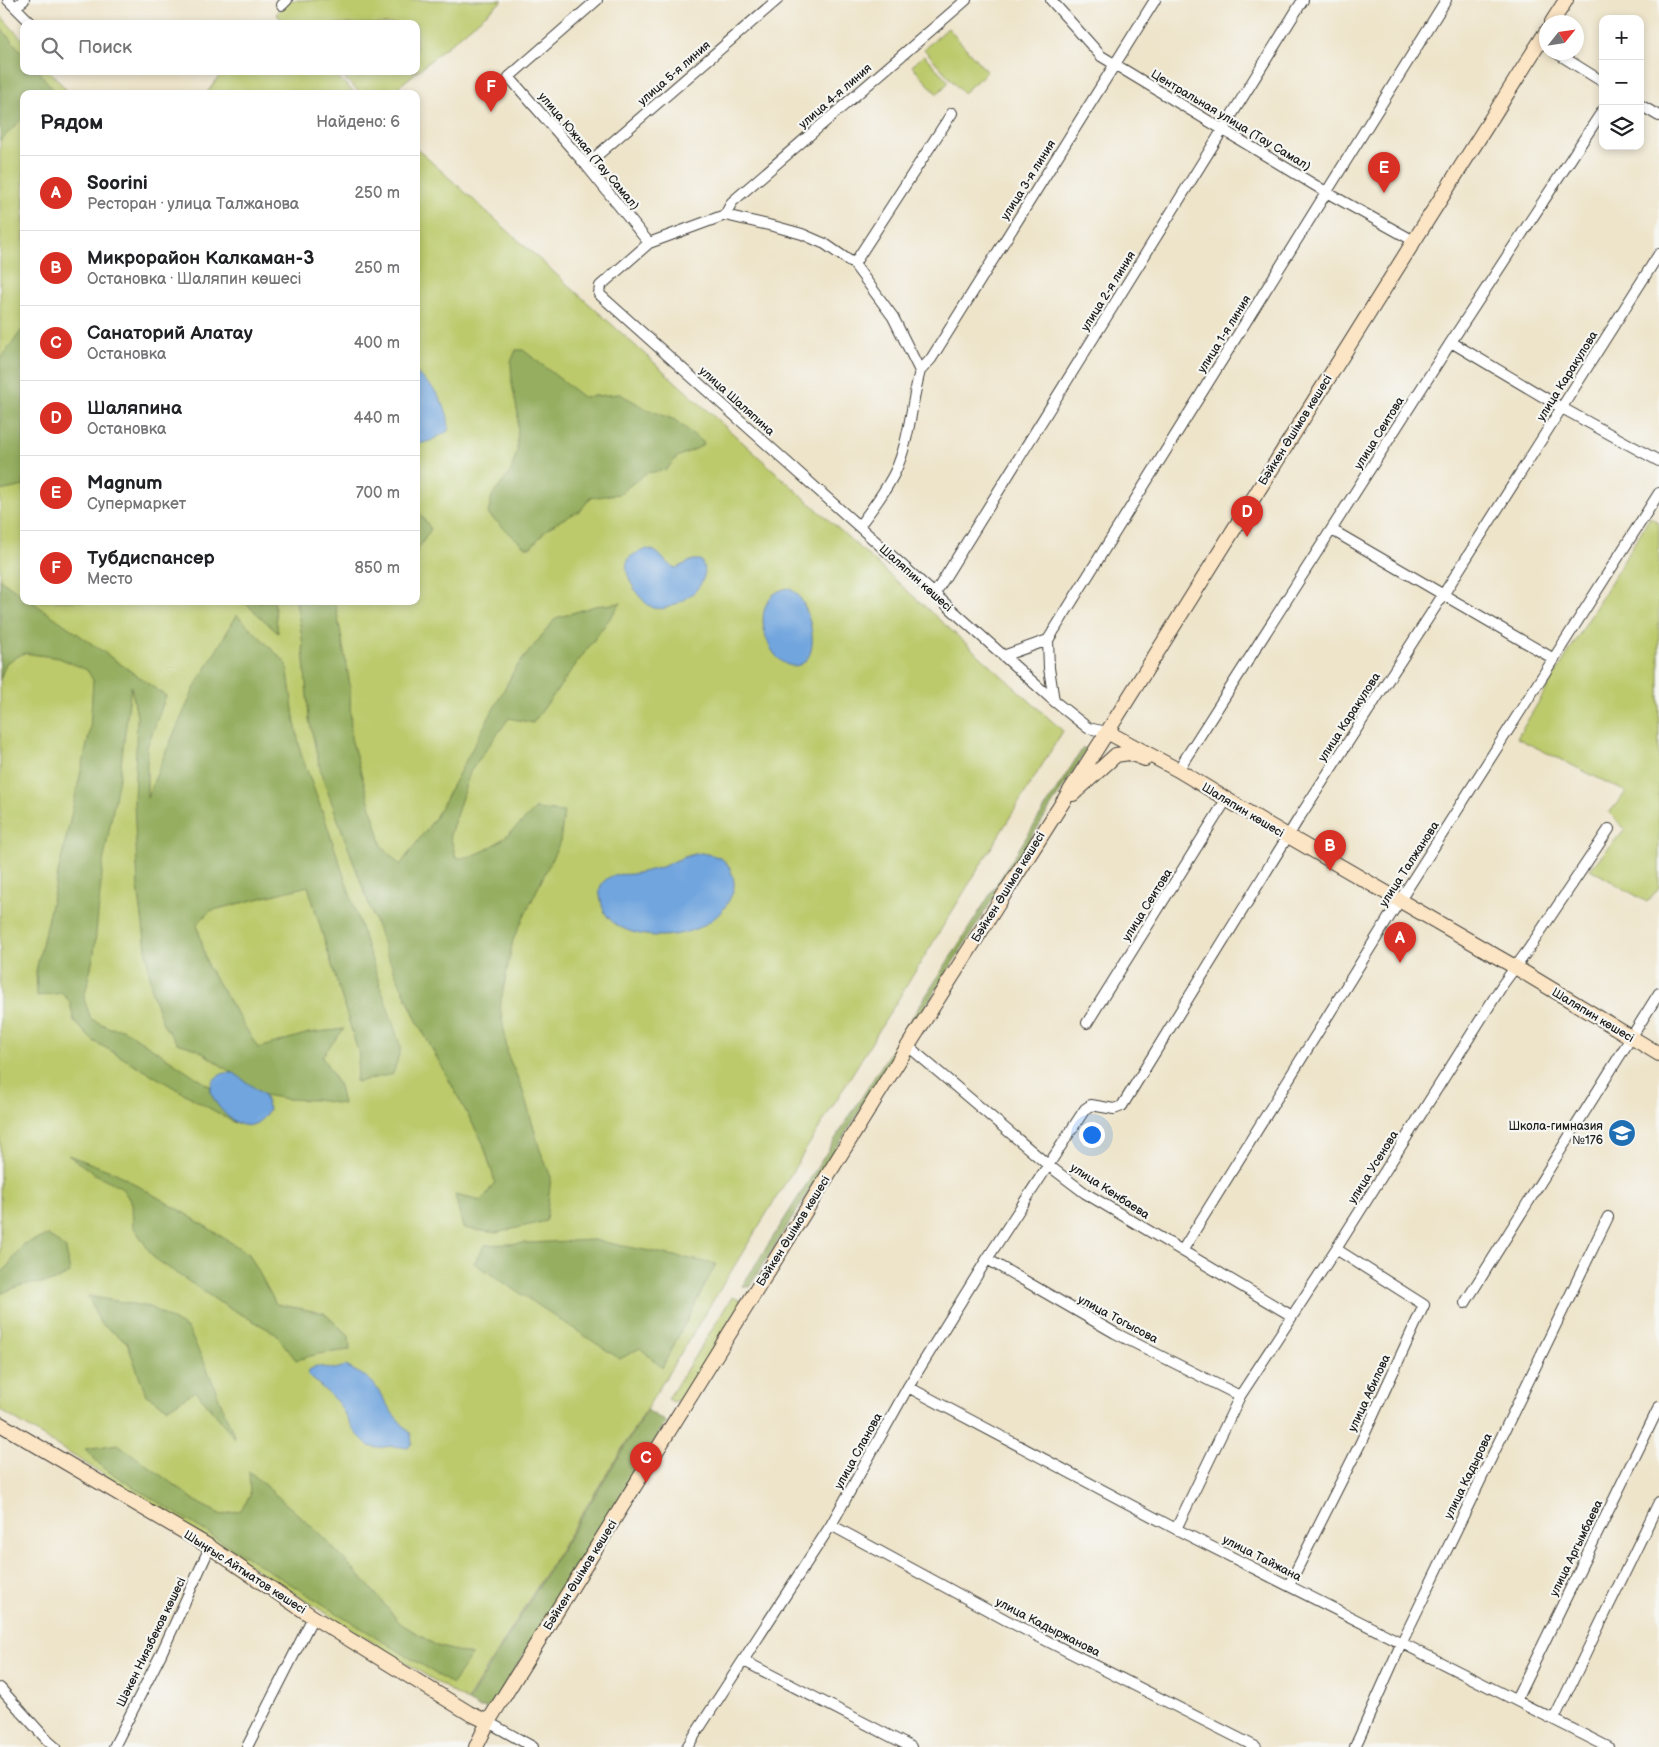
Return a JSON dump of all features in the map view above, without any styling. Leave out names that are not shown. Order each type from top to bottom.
[{"type":"main road","points":[[1556,15],[1566,0]]},
{"type":"main road","name":"Бәйкен Әшімов көшесі","points":[[476,1747],[488,1722],[908,1046],[1414,241],[1539,49]]},
{"type":"main road","name":"Шаляпин көшесі","points":[[1107,732],[1178,770],[1226,800],[1515,967],[1659,1054]]},
{"type":"main road","points":[[1057,809],[1110,759],[1122,754],[1129,753],[1178,770]]},
{"type":"main road","name":"Шыңғыс Айтматов көшесі","points":[[0,1424],[210,1547],[313,1617],[469,1713],[488,1722]]},
{"type":"street","name":"улица Южная (Тау Самал)","points":[[597,0],[509,77],[586,165],[648,243]]},
{"type":"street","name":"улица 5-я линия","points":[[586,165],[777,0]]},
{"type":"street","name":"улица 4-я линия","points":[[725,215],[732,202],[966,0]]},
{"type":"street","name":"Центральная улица (Тау Самал)","points":[[1051,0],[1100,56],[1326,192],[1414,241]]},
{"type":"street","name":"улица 3-я линия","points":[[920,371],[932,360],[1155,0]]},
{"type":"street","name":"улица 2-я линия","points":[[934,595],[1303,0]]},
{"type":"street","name":"улица 1-я линия","points":[[1048,640],[1446,0]]},
{"type":"street","points":[[16,3],[29,20]]},
{"type":"street","points":[[1568,60],[1599,80]]},
{"type":"street","points":[[1642,105],[1659,116]]},
{"type":"street","points":[[854,264],[952,113]]},
{"type":"street","name":"улица Сеитова","points":[[1178,770],[1451,342],[1599,116]]},
{"type":"street","points":[[648,243],[725,215],[777,226],[802,234],[825,244],[854,264],[893,317],[920,371],[914,390],[912,411],[905,440],[895,471],[877,503],[859,526]]},
{"type":"street","name":"улица Шаляпина","points":[[648,243],[600,286],[599,294],[859,526]]},
{"type":"street","name":"улица Каракулова","points":[[1048,1165],[1085,1110],[1091,1105],[1114,1109],[1122,1106],[1288,836],[1659,254]]},
{"type":"street","points":[[1451,342],[1562,408],[1659,461]]},
{"type":"street","name":"улица Талжанова","points":[[1182,1250],[1400,901],[1657,500]]},
{"type":"street","name":"Шаляпин көшесі","points":[[859,526],[1054,701],[1088,728],[1107,732]]},
{"type":"street","points":[[1332,530],[1554,659]]},
{"type":"street","points":[[1003,656],[1048,640],[1049,668],[1054,701]]},
{"type":"street","name":"улица Сеитова","points":[[1088,1023],[1226,800]]},
{"type":"street","name":"улица Усенова","points":[[1176,1529],[1240,1396],[1336,1249],[1503,984],[1609,829]]},
{"type":"street","points":[[1465,1303],[1659,994]]},
{"type":"street","name":"улица Кенбаева","points":[[908,1046],[1048,1165],[1085,1193],[1292,1316]]},
{"type":"street","name":"улица Сланова","points":[[687,1747],[831,1525],[908,1386],[1048,1165]]},
{"type":"street","name":"улица Кадырова","points":[[1355,1747],[1402,1642],[1608,1217]]},
{"type":"street","name":"улица Абилова","points":[[1289,1585],[1360,1444],[1424,1305],[1336,1249]]},
{"type":"street","name":"улица Тогысова","points":[[987,1259],[1115,1333],[1240,1396]]},
{"type":"street","name":"улица Тайжана","points":[[908,1386],[1176,1529],[1608,1747]]},
{"type":"street","name":"улица Аргымбаева","points":[[1516,1700],[1659,1407]]},
{"type":"street","points":[[1554,1719],[1659,1502]]},
{"type":"street","name":"улица Кадыржанова","points":[[831,1525],[1006,1620],[1256,1747]]},
{"type":"street","name":"Шәкен Ниязбеков көшесі","points":[[114,1747],[161,1654],[210,1547]]},
{"type":"street","points":[[247,1747],[313,1617]]},
{"type":"street","points":[[744,1661],[911,1747]]},
{"type":"street","points":[[0,1688],[55,1747]]},
{"type":"street","points":[[488,1722],[533,1747]]},
{"type":"green space","points":[[290,0],[503,0],[420,69],[420,20],[283,20],[276,14]]},
{"type":"green space","points":[[0,15],[20,37],[20,75],[53,75],[67,90],[20,90],[20,605],[420,605],[420,152],[1063,731],[467,1701],[0,1410]]},
{"type":"green space","points":[[0,27],[20,50],[20,75],[41,75],[53,89],[20,90],[20,121],[0,141]]},
{"type":"green space","points":[[948,28],[987,72],[963,93],[924,49]]},
{"type":"green space","points":[[924,55],[949,82],[937,94],[912,66]]},
{"type":"green space","points":[[220,75],[335,75],[352,90],[209,90]]},
{"type":"green space","points":[[341,75],[413,75],[395,90],[357,90]]},
{"type":"green space","points":[[20,332],[20,487],[0,491],[0,360]]},
{"type":"green space","points":[[516,350],[523,350],[583,397],[620,394],[647,409],[675,420],[704,443],[698,448],[677,457],[666,470],[646,473],[619,494],[590,498],[580,511],[547,529],[531,547],[525,547],[488,514],[492,496],[510,473],[517,452],[518,414],[512,384],[511,362]]},
{"type":"green space","points":[[420,514],[431,529],[420,546]]},
{"type":"green space","points":[[1650,517],[1659,523],[1659,888],[1647,902],[1590,869],[1625,829],[1609,813],[1626,792],[1517,738]]},
{"type":"green space","points":[[0,579],[20,593],[20,605],[37,605],[166,696],[147,747],[147,798],[194,689],[237,615],[287,664],[301,754],[325,819],[401,1048],[393,1074],[356,1082],[359,1055],[308,886],[210,911],[197,924],[208,967],[258,1048],[309,1033],[344,1029],[322,1056],[339,1086],[343,1104],[264,1095],[197,1049],[177,1043],[164,1026],[152,993],[138,887],[134,802],[137,717],[131,686],[120,772],[103,863],[94,954],[84,999],[91,1019],[110,1028],[123,1029],[211,1087],[216,1102],[235,1123],[92,1040],[74,1021],[70,1002],[62,993],[37,996],[36,971],[90,731],[93,680],[87,670],[59,658],[24,653],[6,663],[0,680]]},
{"type":"green space","points":[[621,603],[533,723],[509,718],[470,772],[450,835],[456,858],[467,857],[489,848],[509,834],[535,809],[564,812],[560,842],[513,940],[500,1006],[508,1056],[522,1088],[540,1150],[551,1177],[546,1221],[496,1233],[463,1228],[455,1195],[482,1201],[495,1182],[483,1143],[418,1023],[388,957],[321,773],[309,719],[302,637],[297,605],[336,605],[350,685],[351,738],[382,846],[400,865],[435,818],[515,669],[556,618],[595,606]]},
{"type":"green space","points":[[247,605],[274,605],[278,633]]},
{"type":"green space","points":[[1083,748],[1087,749],[749,1287],[742,1286]]},
{"type":"green space","points":[[68,1155],[116,1173],[249,1254],[276,1304],[324,1313],[349,1336],[350,1350],[318,1354],[296,1360],[275,1333],[219,1302],[154,1258],[133,1226],[132,1203],[121,1187],[95,1174]]},
{"type":"green space","points":[[48,1235],[66,1249],[70,1273],[52,1282],[22,1285],[0,1294],[0,1272],[4,1271],[24,1244]]},
{"type":"green space","points":[[593,1240],[716,1264],[662,1368],[640,1348],[620,1359],[474,1263],[485,1245]]},
{"type":"green space","points":[[88,1296],[150,1307],[188,1329],[206,1366],[235,1438],[196,1391],[168,1408],[146,1395],[127,1342],[100,1323]]},
{"type":"green space","points":[[732,1297],[742,1301],[682,1399],[673,1402],[668,1399]]},
{"type":"green space","points":[[647,1410],[666,1422],[497,1698],[488,1708],[479,1708],[468,1702]]},
{"type":"green space","points":[[118,1444],[200,1504],[222,1515],[241,1510],[250,1496],[249,1471],[320,1534],[369,1586],[400,1623],[437,1646],[472,1655],[452,1684],[103,1468],[85,1449]]},
{"type":"water","points":[[420,376],[435,391],[447,414],[448,431],[430,441],[420,444]]},
{"type":"water","points":[[647,549],[656,552],[668,564],[676,568],[693,560],[701,560],[705,571],[699,587],[679,603],[662,609],[654,608],[643,601],[630,580],[627,566],[631,556]]},
{"type":"water","points":[[789,588],[802,601],[809,619],[812,639],[808,657],[803,663],[792,666],[781,661],[772,650],[766,636],[763,621],[765,606],[774,594]]},
{"type":"water","points":[[701,853],[721,858],[730,868],[734,880],[733,890],[726,905],[711,921],[681,934],[652,936],[629,931],[609,919],[602,904],[600,892],[602,884],[607,878],[662,867],[685,857]]},
{"type":"water","points":[[224,1073],[234,1073],[264,1095],[269,1109],[258,1122],[251,1125],[238,1124],[226,1115],[216,1103],[211,1092],[211,1086],[216,1078]]},
{"type":"water","points":[[316,1366],[335,1369],[346,1366],[366,1377],[374,1384],[393,1414],[411,1434],[412,1443],[408,1448],[393,1446],[376,1448],[369,1446],[356,1433],[338,1403],[308,1375],[309,1370]]},
{"type":"place","name":"Тубдиспансер","points":[[491,112]]},
{"type":"place","name":"Magnum","points":[[1384,193]]},
{"type":"place","name":"Шаляпина","points":[[1247,537]]},
{"type":"place","name":"Микрорайон Калкаман-3","points":[[1330,871]]},
{"type":"place","name":"Soorini","points":[[1400,963]]},
{"type":"place","name":"Школа-гимназия №176","points":[[1622,1133]]},
{"type":"place","name":"Санаторий Алатау","points":[[646,1483]]}]
